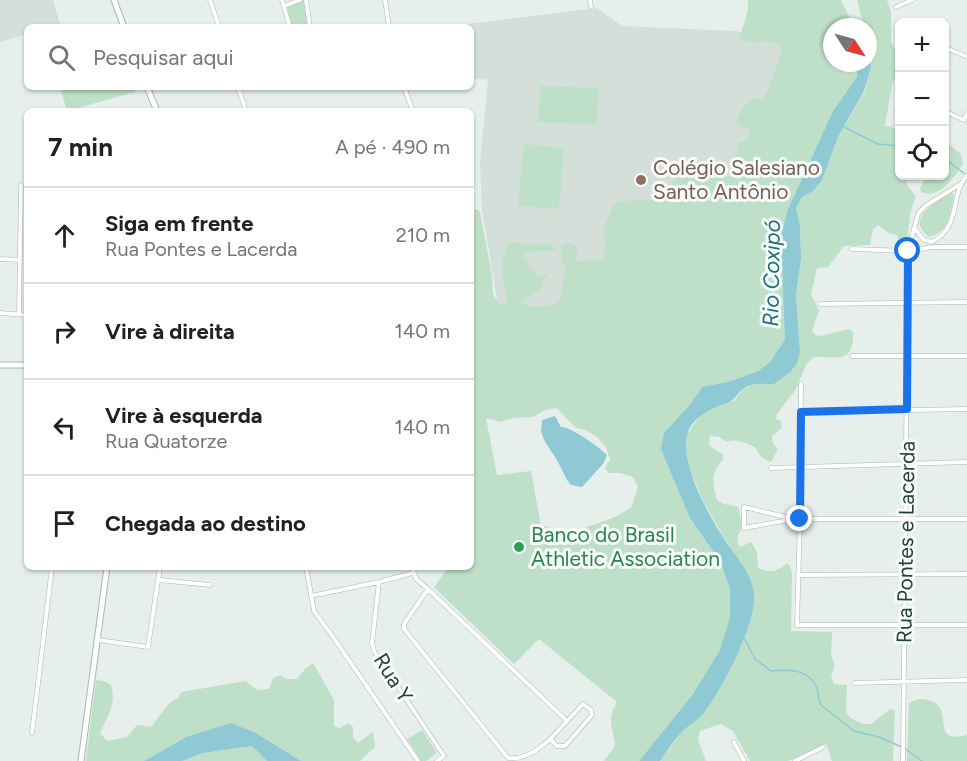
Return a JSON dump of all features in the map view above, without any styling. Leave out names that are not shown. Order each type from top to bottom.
[{"type":"street","points":[[114,0],[123,24]]},
{"type":"street","points":[[210,0],[218,24]]},
{"type":"street","points":[[282,0],[289,24]]},
{"type":"street","points":[[284,6],[300,0]]},
{"type":"street","points":[[306,0],[310,24]]},
{"type":"street","points":[[386,0],[388,24]]},
{"type":"street","points":[[590,0],[591,6]]},
{"type":"street","points":[[896,7],[912,0]]},
{"type":"street","points":[[949,49],[967,57]]},
{"type":"street","points":[[148,90],[157,108]]},
{"type":"street","points":[[239,90],[245,108]]},
{"type":"street","points":[[405,90],[412,108]]},
{"type":"street","points":[[949,113],[964,120],[967,113]]},
{"type":"street","points":[[932,244],[948,230],[960,183],[967,175]]},
{"type":"street","name":"Rua Pontes e Lacerda","points":[[903,761],[908,251],[918,214],[925,206],[960,183]]},
{"type":"street","points":[[19,314],[21,185]]},
{"type":"street","points":[[915,229],[924,240],[932,244]]},
{"type":"street","points":[[852,249],[908,251],[932,244],[967,247]]},
{"type":"street","points":[[0,259],[20,260]]},
{"type":"street","points":[[820,304],[967,302]]},
{"type":"street","points":[[0,314],[24,315]]},
{"type":"street","points":[[852,356],[967,356]]},
{"type":"street","points":[[0,365],[24,365]]},
{"type":"street","points":[[801,384],[797,625],[967,625]]},
{"type":"street","points":[[801,412],[967,409]]},
{"type":"street","points":[[771,468],[967,462]]},
{"type":"street","points":[[794,519],[744,507],[744,528],[794,519],[967,519]]},
{"type":"street","points":[[32,733],[52,570]]},
{"type":"street","points":[[81,761],[107,570]]},
{"type":"street","points":[[98,640],[148,647],[160,570]]},
{"type":"street","points":[[307,570],[317,616],[418,761]]},
{"type":"street","points":[[412,570],[428,590],[567,721]]},
{"type":"street","points":[[311,596],[413,573]]},
{"type":"street","points":[[798,575],[967,574]]},
{"type":"street","points":[[159,580],[210,585]]},
{"type":"street","name":"Rua Y","points":[[379,582],[372,643],[374,651],[444,756],[437,761]]},
{"type":"street","points":[[428,590],[404,624],[404,629],[508,758],[518,759],[544,748],[567,721],[583,704],[591,710],[592,715],[565,746],[557,746],[551,740]]},
{"type":"street","points":[[854,682],[967,680]]},
{"type":"street","points":[[734,742],[744,761]]},
{"type":"street","points":[[795,761],[823,747]]},
{"type":"shaded area","points":[[0,0],[53,0],[60,24],[24,24],[24,35],[0,42]]},
{"type":"shaded area","name":"Colégio Salesiano Santo Antônio","points":[[597,8],[622,26],[736,31],[823,47],[823,72],[852,72],[734,309],[499,309],[482,211],[480,163],[488,80],[474,78],[474,24],[468,24]]},
{"type":"green space","points":[[305,0],[309,24],[290,24],[286,7]]},
{"type":"green space","points":[[748,0],[841,0],[850,18],[823,18],[823,72],[857,72],[857,77],[833,111],[788,209],[781,235],[786,340],[770,362],[758,371],[731,381],[702,387],[689,406],[680,491],[690,518],[721,563],[730,589],[730,617],[721,650],[693,694],[639,761],[604,761],[615,746],[611,719],[617,702],[539,639],[514,664],[434,587],[447,570],[474,570],[474,210],[477,209],[480,212],[492,275],[493,294],[500,304],[508,304],[503,281],[503,258],[508,243],[551,244],[556,250],[527,252],[522,256],[538,277],[550,272],[543,281],[540,291],[519,302],[535,307],[556,302],[560,299],[566,267],[562,263],[561,246],[568,243],[578,247],[575,261],[602,259],[606,241],[603,230],[614,205],[620,201],[655,200],[668,194],[676,177],[729,177],[738,166],[740,157],[736,155],[738,142],[744,141],[749,135],[749,130],[736,123],[749,101],[757,98],[763,99],[782,51],[778,43],[739,40],[748,10]],"holes":[[[557,408],[576,428],[597,437],[606,447],[610,460],[605,468],[608,473],[620,473],[633,477],[638,487],[631,508],[613,518],[586,527],[576,539],[564,540],[546,526],[541,526],[531,471],[497,475],[486,418],[501,422],[513,418],[533,417],[545,410]]]},
{"type":"green space","points":[[857,0],[887,0],[891,13],[891,42],[895,50],[895,78],[885,126],[895,128],[895,180],[907,180],[906,183],[916,197],[910,214],[906,244],[899,243],[897,235],[889,233],[878,225],[873,229],[870,245],[844,246],[828,267],[817,268],[811,294],[819,311],[812,330],[815,335],[821,336],[849,329],[853,332],[853,343],[847,354],[836,357],[813,357],[806,365],[796,389],[777,414],[776,419],[781,421],[782,428],[772,436],[773,443],[778,449],[771,462],[762,457],[756,448],[742,442],[727,442],[719,437],[710,436],[709,445],[723,455],[723,460],[714,474],[717,500],[739,507],[740,547],[751,542],[757,552],[758,567],[766,571],[773,571],[787,563],[790,566],[792,574],[791,631],[832,632],[831,656],[835,666],[831,676],[834,684],[847,685],[846,712],[850,718],[863,724],[871,724],[890,709],[895,710],[893,761],[832,761],[826,744],[788,761],[750,761],[733,731],[721,724],[700,731],[698,739],[706,761],[660,761],[681,733],[702,715],[740,648],[749,625],[751,582],[704,503],[691,472],[686,451],[687,434],[701,414],[715,406],[734,401],[743,389],[756,383],[774,384],[800,352],[796,295],[801,259],[800,226],[795,209],[802,197],[813,191],[822,180],[838,137],[865,91],[870,72],[877,72],[877,18],[862,18]]},
{"type":"green space","points":[[540,86],[599,88],[597,124],[538,122]]},
{"type":"green space","points":[[61,90],[135,90],[135,92],[78,108],[66,108]]},
{"type":"green space","points":[[524,144],[564,148],[559,209],[518,206]]},
{"type":"green space","points":[[949,144],[961,154],[963,164],[946,186],[928,194],[921,192],[920,188],[925,180],[949,180]]},
{"type":"green space","points":[[951,193],[954,195],[948,221],[941,231],[929,237],[922,230],[921,217],[931,206]]},
{"type":"green space","points":[[313,663],[334,700],[334,726],[340,728],[348,723],[353,727],[353,737],[358,743],[373,732],[375,747],[360,761],[301,761],[256,733],[186,737],[144,761],[86,761],[96,680],[111,685],[113,692],[110,710],[100,734],[108,741],[127,737],[137,725],[151,727],[169,703],[178,698],[181,692],[246,681],[257,690],[269,689],[273,678],[281,675],[286,679],[297,679]]},
{"type":"green space","points":[[919,699],[932,701],[939,707],[948,734],[954,737],[967,735],[967,761],[907,761],[909,703]]},
{"type":"green space","points":[[422,730],[437,753],[426,761],[421,761],[407,739]]},
{"type":"green space","points":[[252,746],[267,761],[182,761],[203,753]]},
{"type":"water","name":"Rio Coxipó","points":[[857,72],[870,72],[864,91],[838,137],[822,180],[813,191],[802,197],[796,208],[800,226],[801,259],[796,295],[800,352],[797,364],[774,384],[750,385],[730,402],[702,415],[692,424],[687,436],[688,459],[696,487],[715,524],[752,583],[754,602],[748,628],[727,676],[703,714],[679,735],[660,761],[639,761],[693,694],[720,650],[730,617],[730,589],[721,563],[690,518],[661,449],[664,433],[689,406],[702,387],[731,381],[758,371],[770,362],[785,340],[781,235],[788,209],[833,111],[857,77]]},
{"type":"water","points":[[555,416],[561,427],[577,433],[607,455],[603,464],[582,487],[571,485],[544,440],[541,431],[542,420]]},
{"type":"water","points":[[231,723],[256,733],[301,761],[267,761],[252,746],[203,753],[182,761],[144,761],[186,737]]},
{"type":"waterway","points":[[842,126],[878,144],[895,146]]},
{"type":"waterway","points":[[949,162],[966,175]]},
{"type":"waterway","points":[[744,638],[755,659],[771,671],[791,670],[808,676],[816,686],[821,705],[854,731],[879,737],[904,748],[922,761]]},
{"type":"place","name":"Colégio Salesiano Santo Antônio","points":[[641,180]]},
{"type":"place","name":"Banco do Brasil Athletic Association","points":[[519,547]]},
{"type":"route","points":[[800,519],[801,412],[907,409],[908,251]]}]
